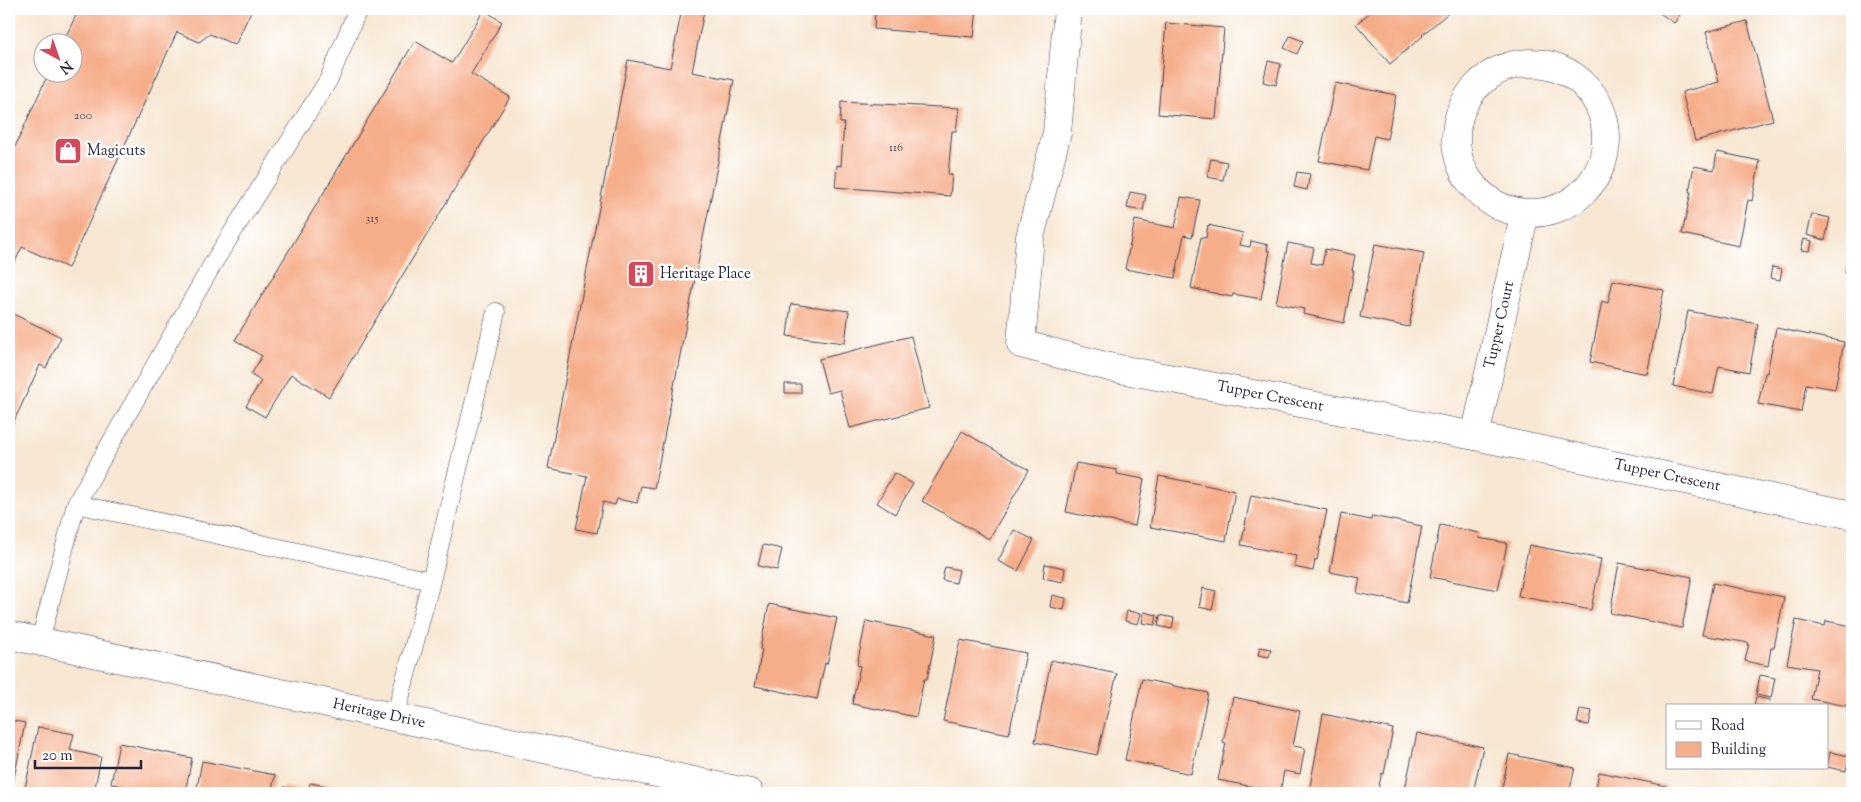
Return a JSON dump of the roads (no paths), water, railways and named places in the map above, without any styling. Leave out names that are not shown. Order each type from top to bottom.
[{"type":"street","name":"Tupper Crescent","points":[[1068,9],[1057,133],[1030,237],[1021,344],[1109,367],[1475,436],[1852,515]]},
{"type":"street","points":[[1547,64],[1565,71],[1586,86],[1600,108],[1606,133],[1602,164],[1589,186],[1575,200],[1552,211],[1525,213],[1498,206],[1477,190],[1460,162],[1456,136],[1463,106],[1478,84],[1511,66],[1547,64]]},
{"type":"street","name":"Tupper Court","points":[[1475,436],[1525,213]]},
{"type":"street","name":"Heritage Drive","points":[[9,635],[750,793]]},
{"type":"lane","points":[[40,642],[76,504],[214,260],[329,79],[358,9]]},
{"type":"lane","points":[[395,717],[431,581],[496,312]]},
{"type":"lane","points":[[76,504],[431,581]]},
{"type":"place","name":"Magicuts","points":[[68,151]]},
{"type":"place","name":"Heritage Place","points":[[641,274]]}]
